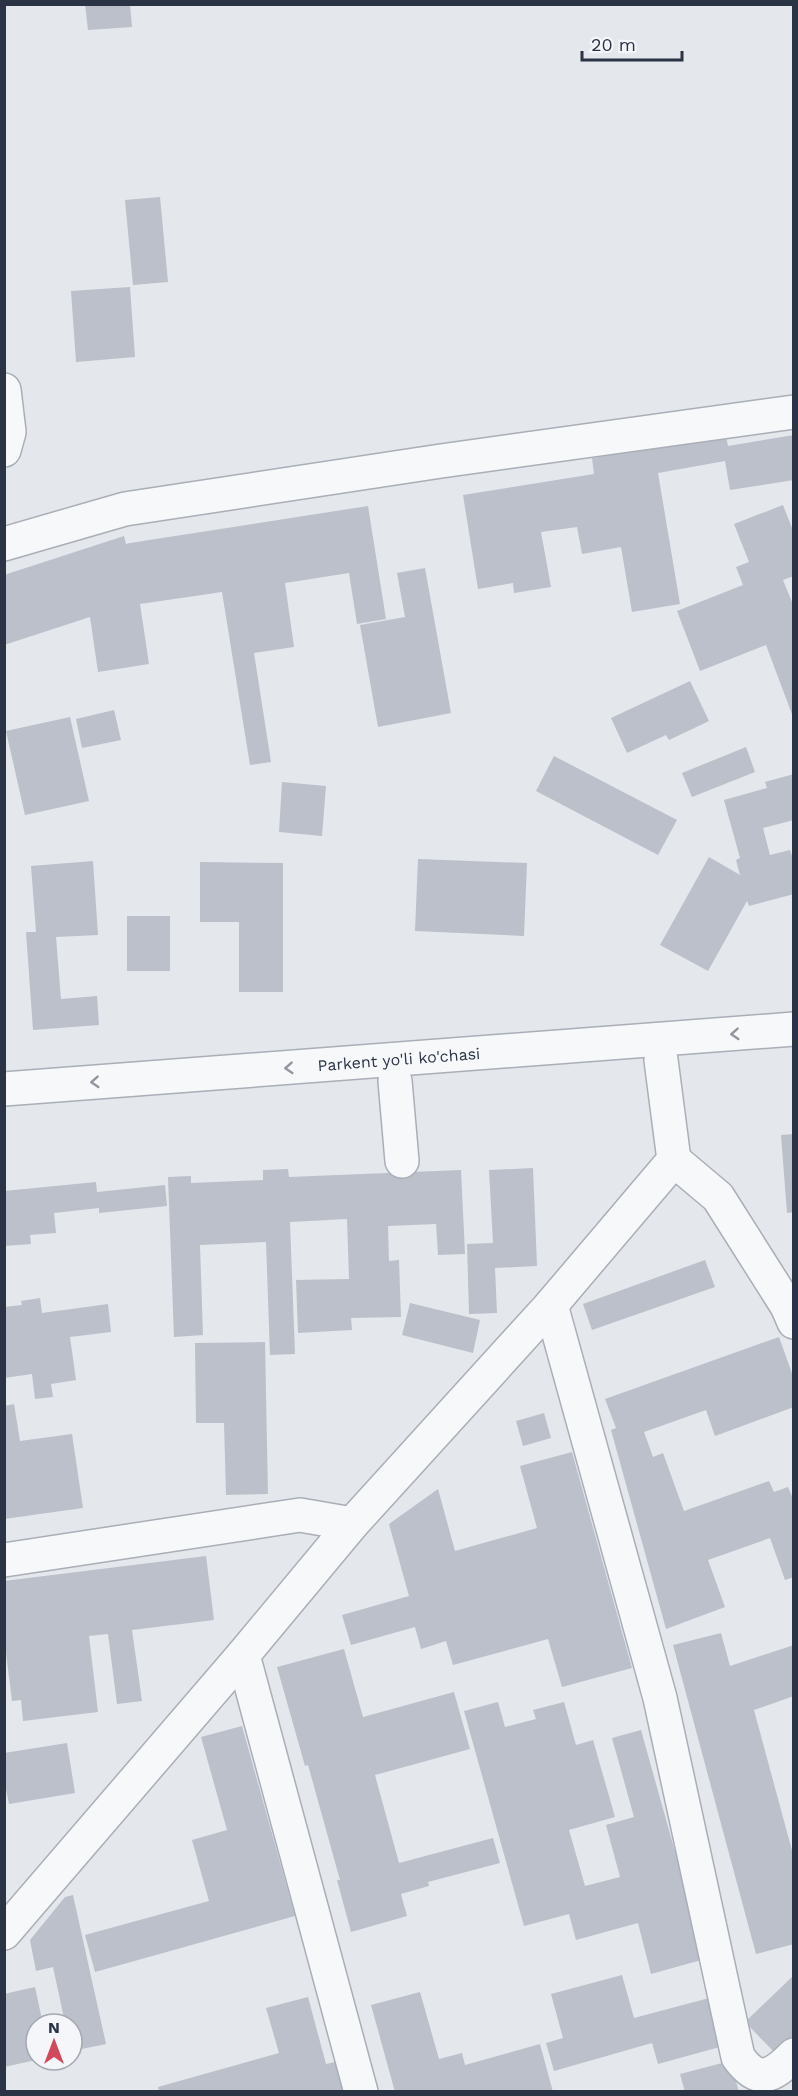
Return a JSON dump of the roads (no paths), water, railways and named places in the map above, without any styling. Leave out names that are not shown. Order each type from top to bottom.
[{"type":"street","points":[[4,390],[9,432],[4,450]]},
{"type":"street","points":[[4,544],[125,509],[441,461],[794,412]]},
{"type":"street","name":"Parkent yo'li ko'chasi","points":[[4,1089],[794,1029]]},
{"type":"street","name":"Parkent yo'li ko'chasi","points":[[4,1110],[794,1051]]},
{"type":"street","points":[[662,1060],[674,1160],[718,1197],[787,1306],[794,1322]]},
{"type":"street","points":[[395,1081],[402,1161]]},
{"type":"street","points":[[4,1933],[243,1655],[352,1524],[551,1305],[674,1160]]},
{"type":"street","points":[[551,1305],[660,1698],[738,2057],[746,2069],[758,2076],[771,2074],[794,2055]]},
{"type":"street","points":[[4,1560],[300,1515],[352,1524]]},
{"type":"street","points":[[243,1655],[361,2091]]}]
